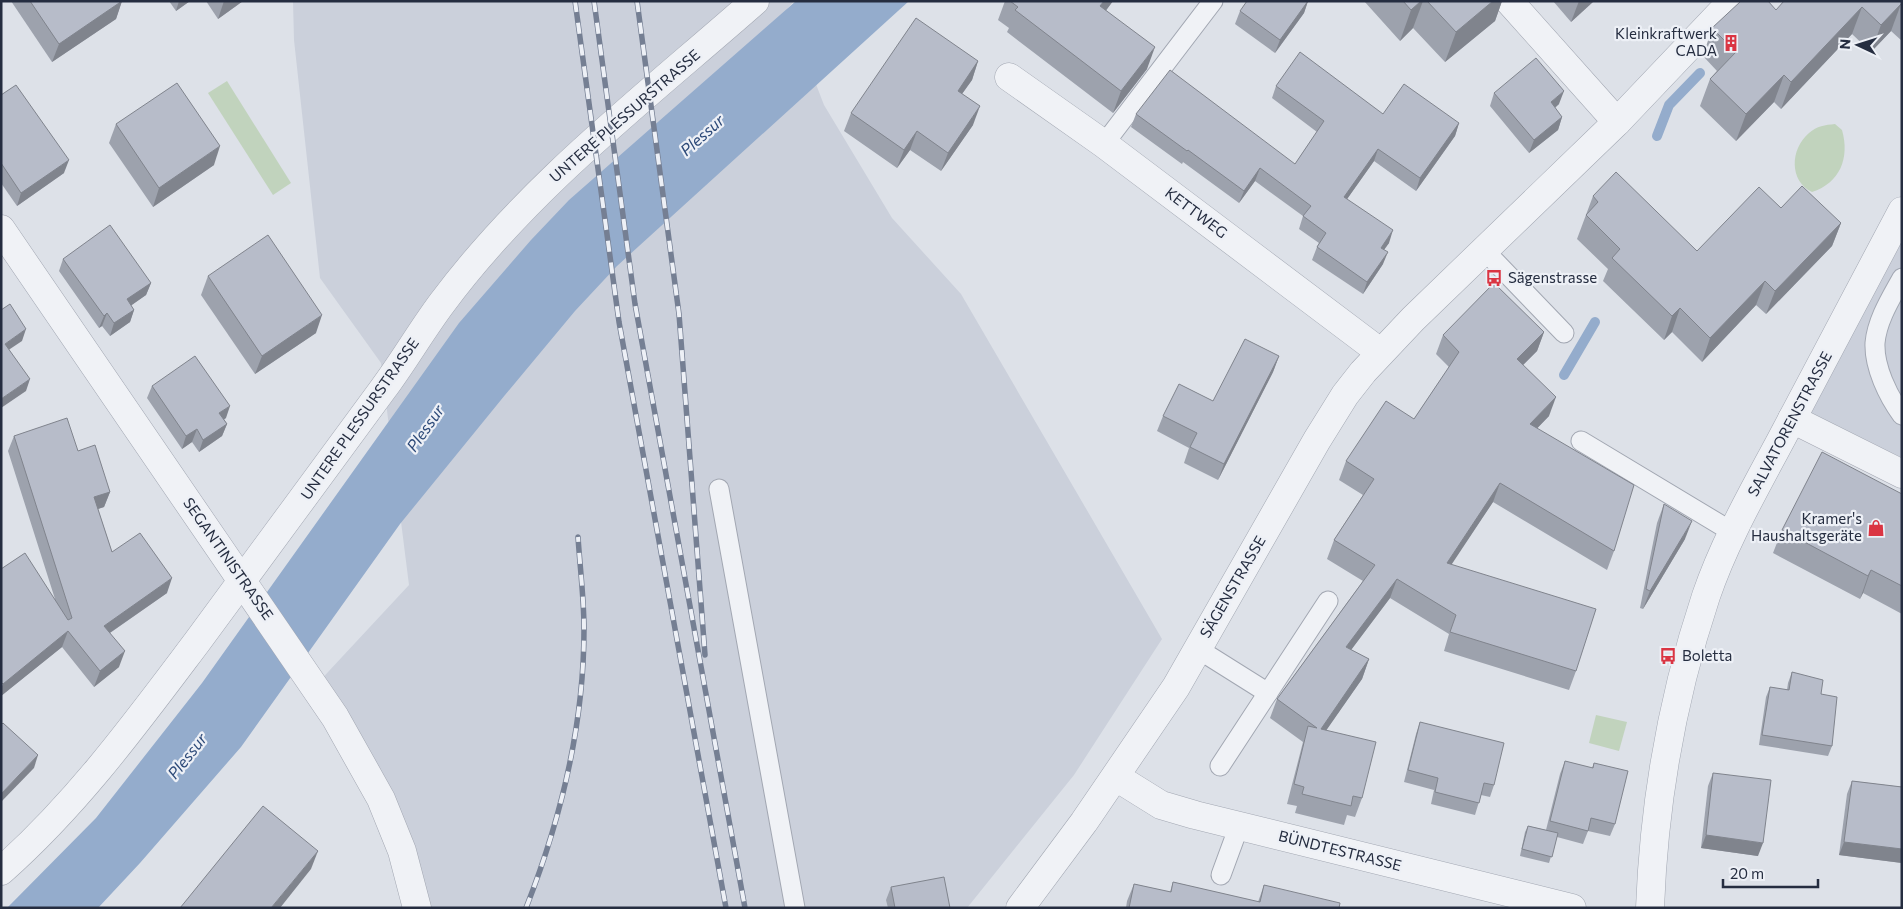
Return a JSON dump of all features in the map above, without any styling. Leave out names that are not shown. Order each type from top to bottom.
[{"type":"street","name":"UNTERE PLESSURSTRASSE","points":[[1,871],[40,837],[113,753],[248,588],[442,303],[518,213],[565,168],[756,1]]},
{"type":"street","points":[[1509,1],[1617,122]]},
{"type":"street","name":"SÄGENSTRASSE","points":[[1020,908],[1116,777],[1176,687],[1345,395],[1380,352],[1617,122],[1732,1]]},
{"type":"street","name":"KETTWEG","points":[[1009,77],[1104,144],[1380,352]]},
{"type":"street","name":"SALVATORENSTRASSE","points":[[1650,908],[1652,854],[1659,788],[1683,673],[1707,594],[1734,533],[1792,418],[1902,211]]},
{"type":"street","name":"SEGANTINISTRASSE","points":[[1,229],[336,717],[381,799],[402,851],[417,908]]},
{"type":"street","points":[[1792,418],[1902,474]]},
{"type":"street","name":"BÜNDTESTRASSE","points":[[1116,777],[1161,805],[1522,902],[1572,908]]},
{"type":"lane","points":[[1104,144],[1213,1]]},
{"type":"lane","points":[[1484,250],[1564,333]]},
{"type":"lane","points":[[1902,278],[1883,314],[1875,343],[1879,369],[1892,402],[1902,415]]},
{"type":"lane","points":[[1581,441],[1734,533]]},
{"type":"lane","points":[[719,489],[795,908]]},
{"type":"lane","points":[[1220,766],[1328,601]]},
{"type":"lane","points":[[1198,649],[1268,693]]},
{"type":"lane","points":[[1221,875],[1239,826]]},
{"type":"shaded area","points":[[293,1],[794,1],[787,9],[824,105],[892,218],[961,294],[1162,639],[1074,775],[967,908],[417,908],[315,686],[409,585],[381,363],[320,278],[294,40]]},
{"type":"shaded area","points":[[1902,225],[1902,458],[1804,412]]},
{"type":"green space","points":[[227,81],[291,183],[273,195],[208,93]]},
{"type":"green space","points":[[1835,124],[1842,130],[1845,150],[1843,160],[1836,176],[1822,188],[1812,192],[1804,187],[1796,173],[1795,164],[1798,147],[1809,133],[1815,129]]},
{"type":"green space","points":[[1596,715],[1627,722],[1619,751],[1589,743]]},
{"type":"water","name":"Plessur","points":[[796,1],[909,1],[617,266],[575,311],[400,524],[241,747],[140,863],[98,908],[7,908],[96,818],[202,683],[459,323],[531,240],[569,200]]},
{"type":"building","points":[[30,1],[122,1],[59,44]]},
{"type":"building","points":[[1010,1],[1104,1],[1100,6],[1155,47],[1121,91],[1015,10],[1018,7]]},
{"type":"building","points":[[1247,1],[1308,1],[1280,40],[1240,11]]},
{"type":"building","points":[[1403,1],[1421,1],[1411,10]]},
{"type":"building","points":[[1427,1],[1493,1],[1456,32]]},
{"type":"building","points":[[1741,1],[1768,1],[1776,10],[1784,1],[1902,1],[1902,4],[1881,25],[1862,7],[1791,82],[1784,75],[1746,114],[1710,79],[1736,52],[1712,28]]},
{"type":"building","points":[[916,18],[978,61],[958,91],[980,106],[948,153],[917,131],[904,150],[851,113]]},
{"type":"building","points":[[1300,52],[1383,114],[1404,84],[1459,123],[1420,178],[1378,149],[1344,197],[1393,230],[1381,248],[1388,252],[1367,282],[1317,247],[1326,233],[1303,216],[1311,206],[1260,168],[1244,191],[1136,114],[1170,70],[1295,164],[1324,121],[1276,86]]},
{"type":"building","points":[[1536,58],[1564,91],[1551,102],[1562,117],[1534,140],[1494,93]]},
{"type":"building","points":[[177,83],[220,146],[159,188],[116,124]]},
{"type":"building","points":[[16,85],[69,160],[21,193],[1,163],[1,95]]},
{"type":"building","points":[[1616,172],[1697,251],[1759,187],[1781,208],[1802,186],[1841,223],[1775,291],[1765,281],[1710,338],[1680,308],[1672,316],[1612,258],[1620,249],[1586,215],[1598,202],[1593,196]]},
{"type":"building","points":[[110,225],[151,283],[127,299],[134,310],[114,323],[107,313],[104,316],[63,259]]},
{"type":"building","points":[[268,235],[322,315],[262,356],[208,276]]},
{"type":"building","points":[[1494,283],[1544,332],[1517,359],[1556,397],[1530,424],[1634,485],[1614,551],[1500,483],[1447,563],[1596,609],[1576,671],[1450,632],[1456,615],[1397,579],[1346,647],[1369,659],[1321,729],[1376,742],[1362,798],[1353,796],[1351,806],[1302,794],[1304,787],[1294,784],[1308,726],[1317,728],[1277,699],[1375,565],[1334,540],[1374,479],[1346,461],[1386,401],[1414,419],[1459,352],[1443,335]]},
{"type":"building","points":[[10,304],[26,329],[5,344],[30,379],[1,399],[1,310]]},
{"type":"building","points":[[1245,339],[1279,356],[1224,464],[1190,447],[1197,433],[1163,416],[1179,384],[1213,401]]},
{"type":"building","points":[[195,356],[230,406],[219,413],[227,424],[203,440],[197,429],[186,436],[152,386]]},
{"type":"building","points":[[67,418],[78,451],[95,445],[110,492],[94,497],[112,552],[140,533],[172,578],[104,626],[125,651],[100,671],[68,631],[3,684],[1,682],[1,569],[25,553],[68,620],[72,618],[14,436]]},
{"type":"building","points":[[1822,452],[1902,494],[1902,586],[1871,570],[1868,576],[1782,530]]},
{"type":"building","points":[[1664,504],[1692,521],[1650,591],[1646,589]]},
{"type":"building","points":[[1792,672],[1823,680],[1821,694],[1837,697],[1832,746],[1762,735],[1770,687],[1789,690]]},
{"type":"building","points":[[1420,722],[1504,743],[1494,785],[1484,783],[1479,803],[1435,792],[1438,778],[1408,770]]},
{"type":"building","points":[[3,723],[38,755],[1,794],[1,725]]},
{"type":"building","points":[[1565,761],[1593,768],[1594,763],[1628,771],[1615,824],[1591,818],[1588,831],[1550,821]]},
{"type":"building","points":[[1713,773],[1771,780],[1763,843],[1706,835]]},
{"type":"building","points":[[1852,781],[1902,787],[1902,849],[1844,842]]},
{"type":"building","points":[[263,806],[318,851],[271,908],[180,908]]},
{"type":"building","points":[[1528,826],[1558,833],[1552,857],[1522,849]]},
{"type":"building","points":[[944,877],[950,908],[895,908],[891,887]]},
{"type":"building","points":[[1173,882],[1260,902],[1264,885],[1340,903],[1339,908],[1129,908],[1134,884],[1171,892]]},
{"type":"waterway","points":[[1657,136],[1669,105],[1700,73]]},
{"type":"waterway","points":[[1564,375],[1595,322]]},
{"type":"railway","points":[[575,1],[619,322],[726,908]]},
{"type":"railway","points":[[594,1],[635,304],[745,908]]},
{"type":"railway","points":[[637,1],[679,314],[705,655]]},
{"type":"railway","points":[[526,908],[539,874],[560,806],[575,736],[580,701],[584,629],[578,537]]},
{"type":"place","name":"Kleinkraftwerk CADA","points":[[1731,43]]},
{"type":"place","name":"Sägenstrasse","points":[[1494,278]]},
{"type":"place","name":"Kramer's Haushaltsgeräte","points":[[1876,528]]},
{"type":"place","name":"Boletta","points":[[1668,656]]}]
